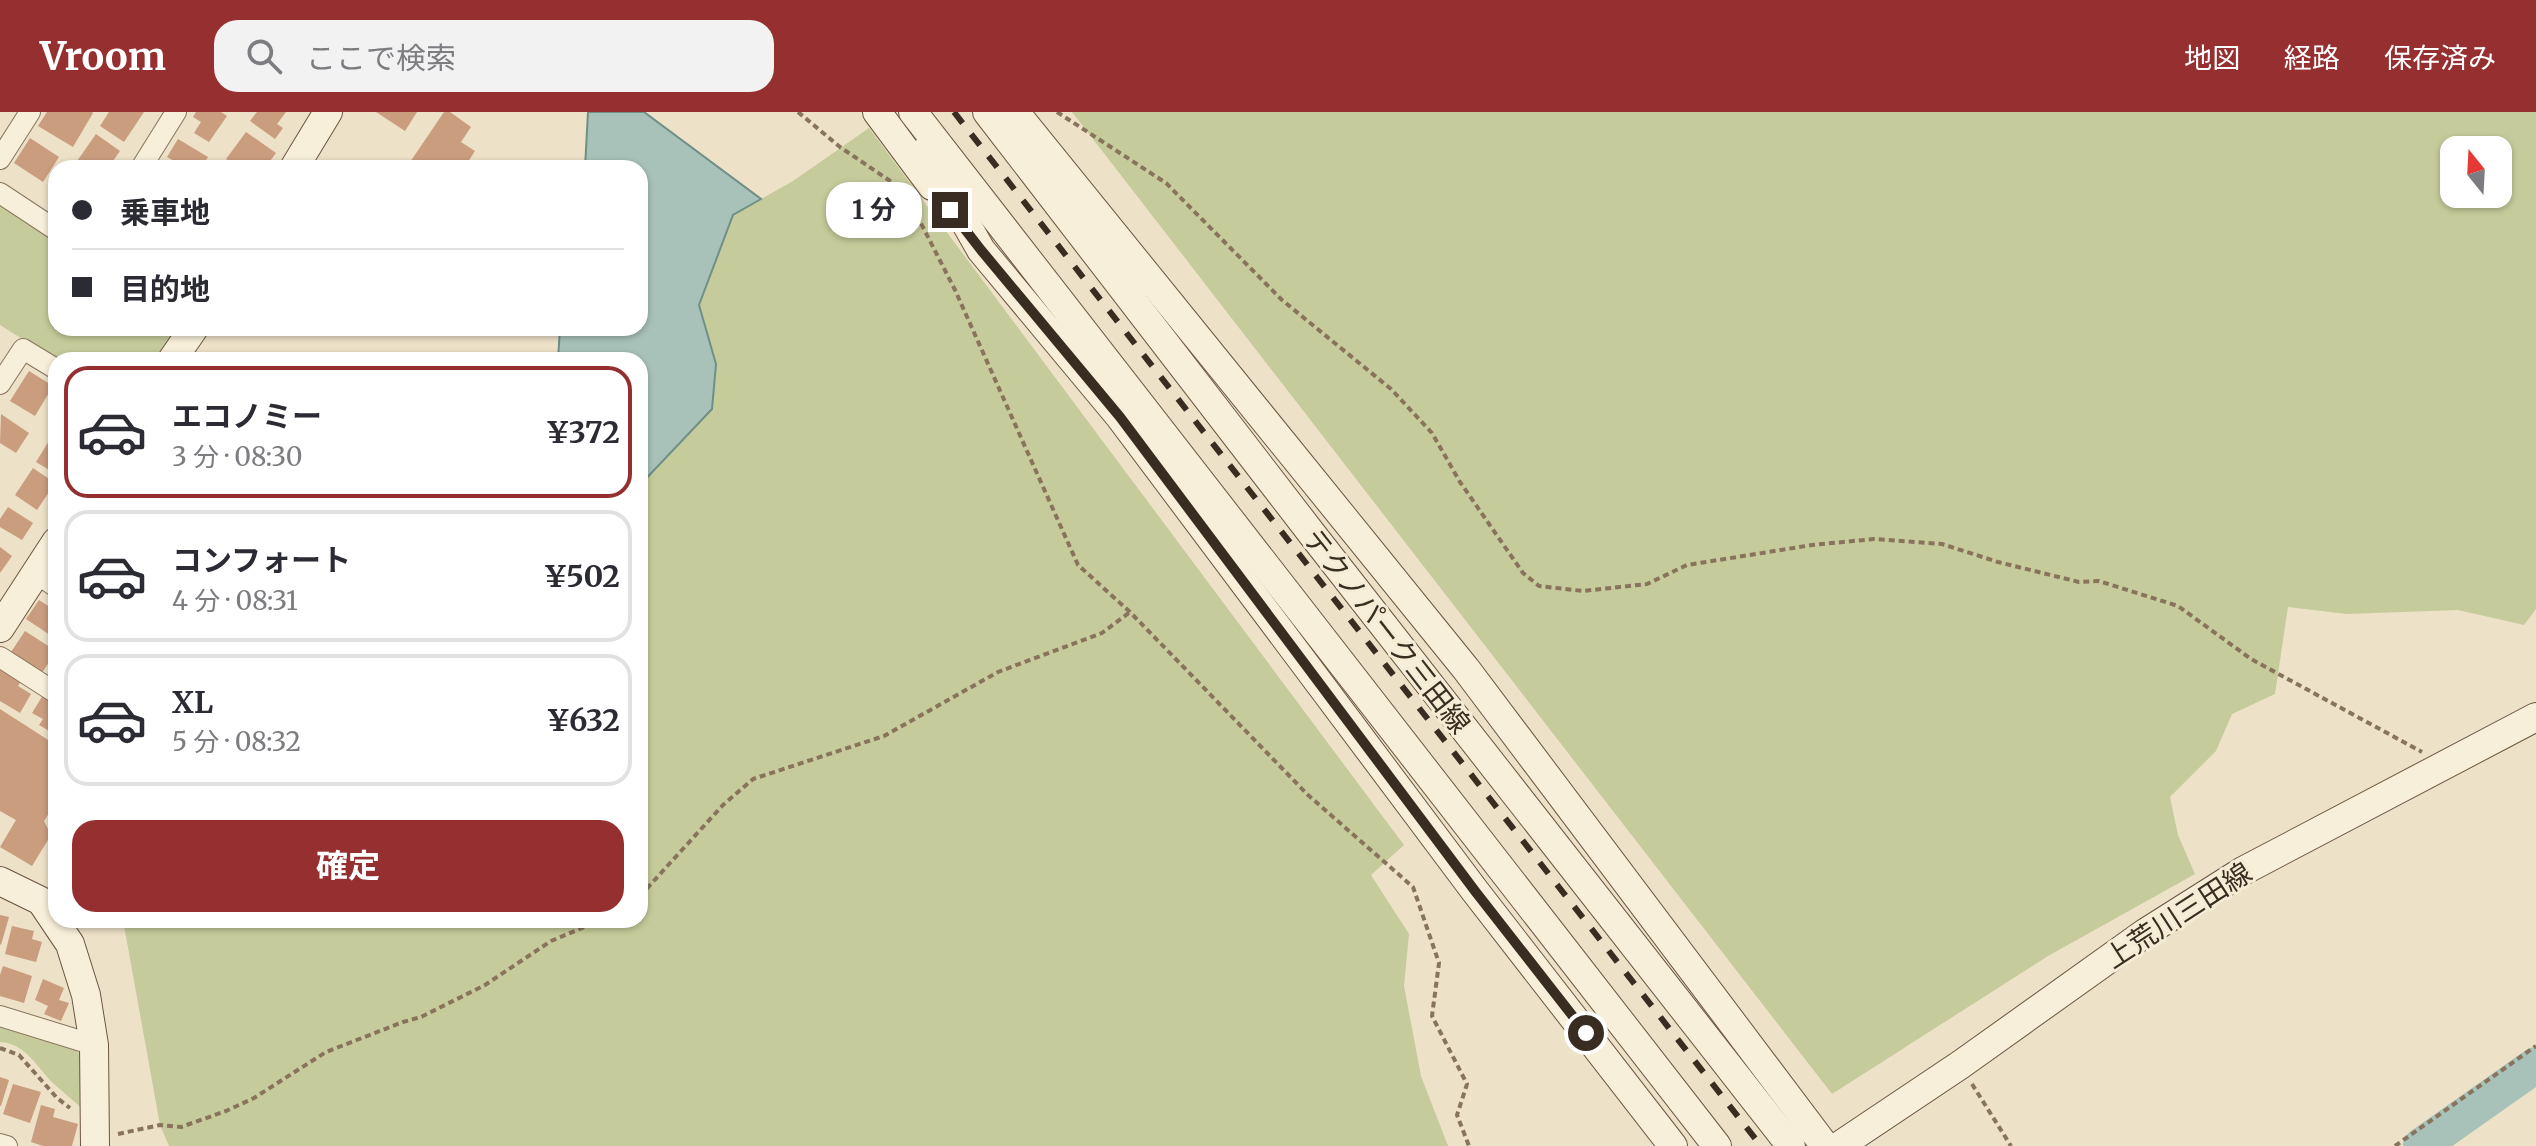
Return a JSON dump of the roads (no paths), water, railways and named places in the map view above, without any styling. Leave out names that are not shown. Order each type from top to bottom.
[{"type":"main road","points":[[299,160],[328,112]]},
{"type":"main road","points":[[877,112],[911,180],[981,250],[1120,417],[1475,891],[1673,1146]]},
{"type":"main road","name":"テクノパーク三田線","points":[[987,112],[1312,534],[1791,1146]]},
{"type":"main road","points":[[1015,112],[1466,669],[1825,1146]]},
{"type":"main road","points":[[916,116],[935,169],[981,250]]},
{"type":"main road","name":"テクノパーク三田線","points":[[916,116],[1716,1144]]},
{"type":"main road","points":[[0,628],[46,580]]},
{"type":"main road","name":"上荒川三田線","points":[[1839,1146],[1960,1065],[2145,933],[2243,871],[2536,717]]},
{"type":"main road","points":[[0,881],[41,901],[48,911]]},
{"type":"main road","points":[[59,928],[70,944],[86,995],[94,1045],[96,1132]]},
{"type":"street","points":[[0,159],[30,112]]},
{"type":"street","points":[[146,160],[176,112]]},
{"type":"street","points":[[0,193],[48,225]]},
{"type":"street","points":[[0,384],[23,349],[48,364]]},
{"type":"street","points":[[0,657],[48,688]]},
{"type":"street","points":[[0,1016],[94,1045]]},
{"type":"street","points":[[0,1144],[7,1146]]},
{"type":"water","points":[[588,112],[644,112],[761,199],[733,215],[699,305],[716,364],[712,409],[648,477],[648,352],[558,352],[560,336],[648,336],[648,160],[585,160]]},
{"type":"waterway","points":[[2421,1146],[2536,1065]]},
{"type":"railway","points":[[954,112],[1761,1146]]}]
